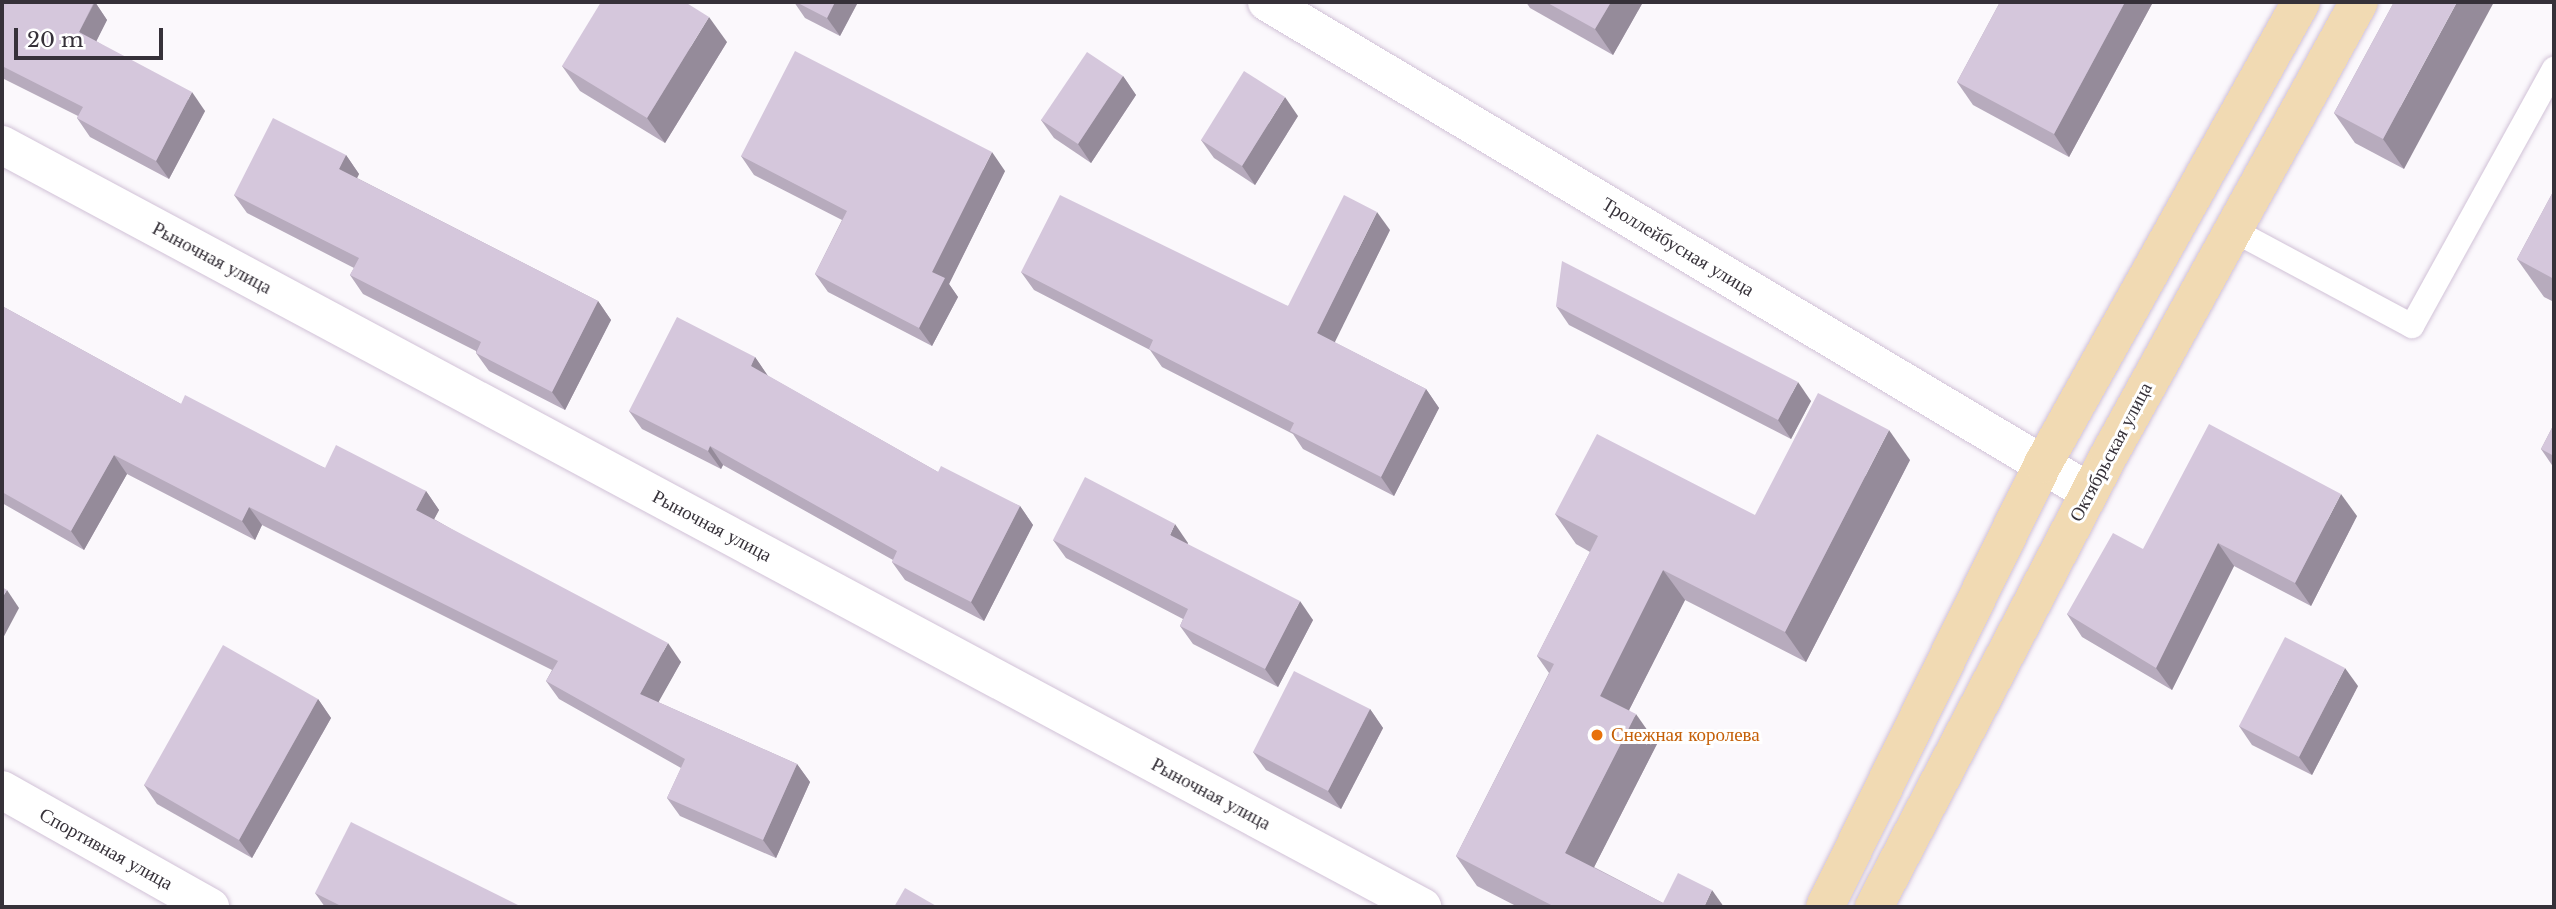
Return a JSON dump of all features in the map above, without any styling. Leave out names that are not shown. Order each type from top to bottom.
[{"type":"main road","points":[[1825,907],[2043,464],[2301,2]]},
{"type":"main road","name":"Октябрьская улица","points":[[1874,907],[2090,492],[2359,2]]},
{"type":"street","name":"Троллейбусная улица","points":[[1267,2],[2090,492]]},
{"type":"street","name":"Рыночная улица","points":[[2,145],[1422,907]]},
{"type":"street","name":"Спортивная улица","points":[[2,790],[210,907]]},
{"type":"lane","points":[[2233,230],[2412,326],[2554,69]]},
{"type":"building","points":[[2,2],[94,2],[79,32],[192,92],[156,161],[77,118],[83,107],[2,66]]},
{"type":"building","points":[[601,2],[685,2],[709,17],[647,118],[562,66]]},
{"type":"building","points":[[796,2],[835,2],[827,18]]},
{"type":"building","points":[[1546,2],[1611,2],[1595,29]]},
{"type":"building","points":[[2000,2],[2125,2],[2054,134],[1957,82]]},
{"type":"building","points":[[2394,2],[2457,2],[2383,139],[2334,113]]},
{"type":"building","points":[[795,51],[992,152],[932,272],[945,278],[919,328],[815,274],[847,211],[741,156]]},
{"type":"building","points":[[1087,52],[1123,76],[1078,144],[1041,120]]},
{"type":"building","points":[[1244,71],[1285,97],[1242,166],[1201,140]]},
{"type":"building","points":[[273,118],[346,155],[339,169],[598,301],[552,392],[476,353],[481,342],[350,275],[359,258],[234,195]]},
{"type":"building","points":[[2554,190],[2554,279],[2517,259]]},
{"type":"building","points":[[1060,195],[1288,306],[1344,195],[1377,212],[1317,333],[1426,389],[1381,477],[1290,431],[1294,423],[1149,349],[1153,340],[1021,272]]},
{"type":"building","points":[[1562,261],[1798,382],[1778,420],[1556,306]]},
{"type":"building","points":[[2,306],[181,404],[185,395],[325,468],[336,445],[426,491],[416,510],[668,643],[640,694],[797,764],[763,840],[667,798],[685,759],[546,681],[558,661],[249,507],[242,521],[114,455],[71,531],[2,492]]},
{"type":"building","points":[[677,317],[755,357],[751,366],[938,472],[941,466],[1020,506],[971,602],[892,562],[897,551],[710,446],[708,451],[629,411]]},
{"type":"building","points":[[1818,393],[1889,430],[1785,632],[1663,570],[1600,696],[1636,714],[1565,853],[1663,903],[1678,873],[1712,890],[1704,907],[1555,907],[1456,856],[1554,664],[1537,656],[1598,536],[1555,514],[1597,434],[1755,515]]},
{"type":"building","points":[[2209,424],[2341,494],[2295,583],[2218,543],[2156,668],[2067,614],[2113,533],[2143,549]]},
{"type":"building","points":[[2554,424],[2554,456],[2541,449]]},
{"type":"building","points":[[1085,477],[1175,524],[1170,535],[1300,601],[1265,669],[1180,626],[1188,609],[1053,540]]},
{"type":"building","points":[[2285,637],[2345,668],[2299,757],[2239,726]]},
{"type":"building","points":[[223,645],[318,699],[239,840],[144,785]]},
{"type":"building","points":[[1294,671],[1370,709],[1328,791],[1253,752]]},
{"type":"building","points":[[351,822],[522,907],[343,907],[315,893]]},
{"type":"building","points":[[905,888],[938,907],[894,907]]},
{"type":"place","name":"Снежная королева","points":[[1597,735]]}]
